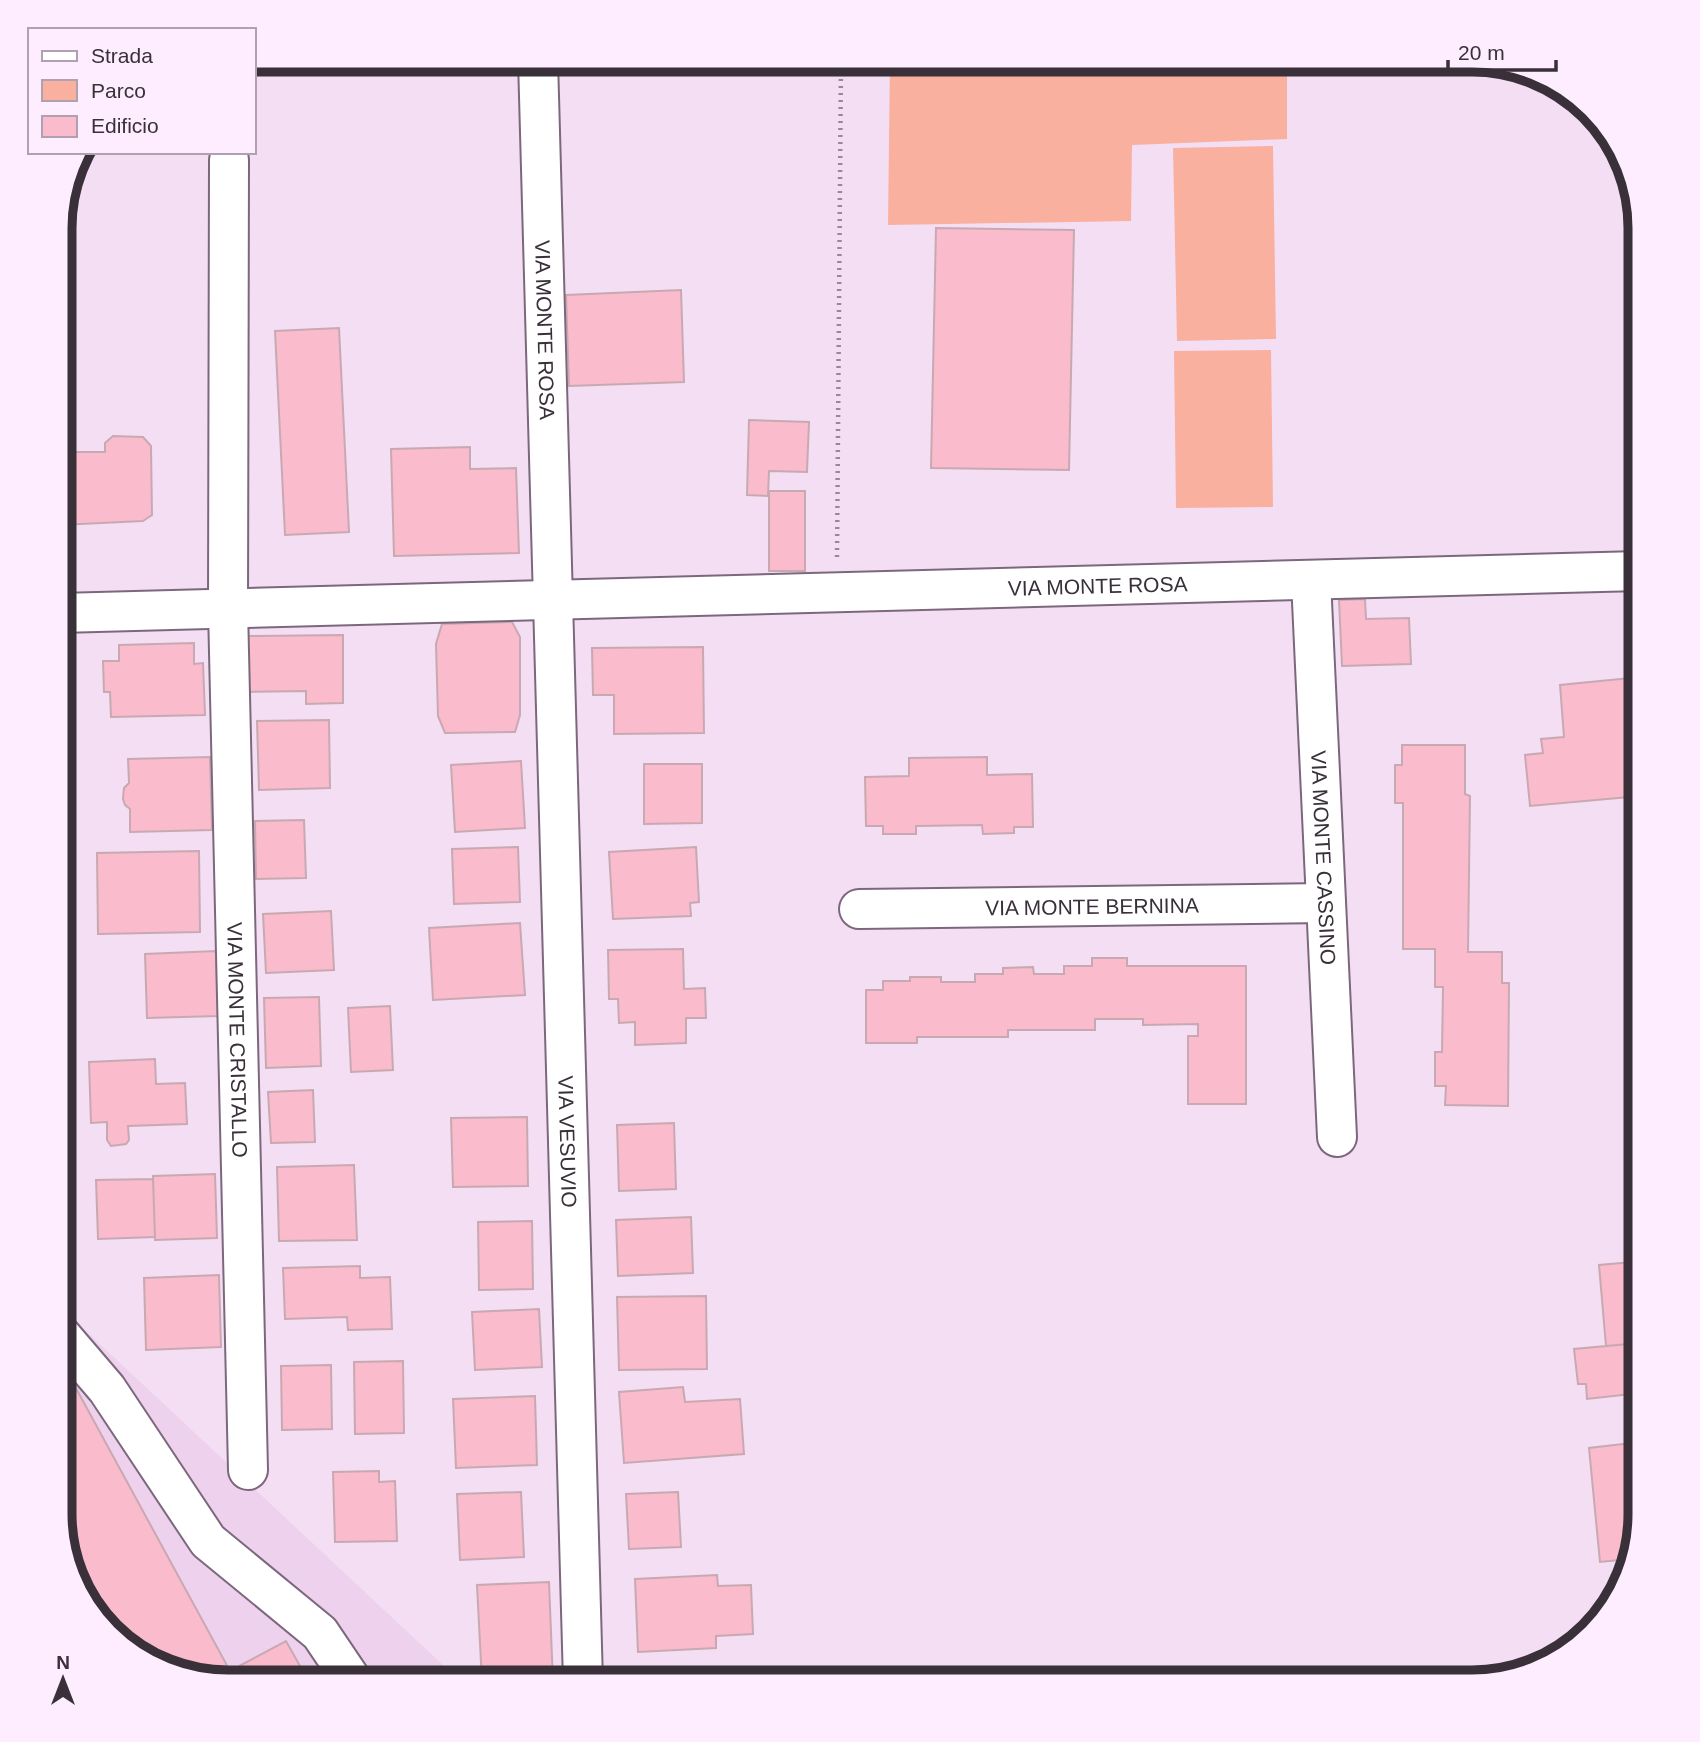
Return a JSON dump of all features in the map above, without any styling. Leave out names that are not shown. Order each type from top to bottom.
[{"type":"street","name":"VIA MONTE ROSA","points":[[538,72],[555,600]]},
{"type":"street","points":[[228,609],[229,160]]},
{"type":"street","name":"VIA MONTE ROSA","points":[[72,613],[1628,571]]},
{"type":"street","name":"VIA MONTE CASSINO","points":[[1311,580],[1337,1137]]},
{"type":"street","name":"VIA VESUVIO","points":[[555,600],[583,1670]]},
{"type":"street","name":"VIA MONTE CRISTALLO","points":[[228,609],[248,1470]]},
{"type":"street","name":"VIA MONTE BERNINA","points":[[859,909],[1325,903]]},
{"type":"street","points":[[72,1348],[107,1389],[208,1541],[320,1633],[345,1670]]},
{"type":"path","points":[[837,593],[841,72]]},
{"type":"shaded area","points":[[72,1318],[448,1670],[207,1669],[168,1658],[133,1638],[117,1625],[98,1601],[84,1574],[73,1535]]},
{"type":"green space","points":[[890,72],[1287,72],[1287,139],[1132,145],[1131,221],[888,225]]},
{"type":"green space","points":[[1273,146],[1276,339],[1177,341],[1173,148]]},
{"type":"green space","points":[[1271,350],[1273,507],[1176,508],[1174,351]]},
{"type":"building","points":[[936,228],[1074,230],[1069,470],[931,468]]},
{"type":"building","points":[[681,290],[684,382],[569,386],[566,295]]},
{"type":"building","points":[[339,328],[349,532],[285,535],[275,331]]},
{"type":"building","points":[[749,420],[809,422],[807,472],[769,471],[768,496],[747,495]]},
{"type":"building","points":[[113,436],[143,437],[151,446],[152,515],[143,521],[72,524],[72,452],[105,452],[105,443]]},
{"type":"building","points":[[470,447],[470,469],[516,468],[519,553],[394,556],[391,449]]},
{"type":"building","points":[[769,491],[805,491],[805,571],[769,571]]},
{"type":"building","points":[[1365,599],[1366,619],[1409,618],[1411,664],[1342,666],[1339,600]]},
{"type":"building","points":[[512,622],[520,637],[520,715],[515,732],[445,733],[438,716],[436,644],[442,624]]},
{"type":"building","points":[[343,635],[343,703],[306,704],[306,691],[246,692],[246,636]]},
{"type":"building","points":[[194,643],[194,664],[203,663],[205,715],[111,717],[110,692],[104,692],[103,661],[119,661],[119,645]]},
{"type":"building","points":[[703,647],[704,733],[614,734],[614,695],[593,695],[592,648]]},
{"type":"building","points":[[1628,678],[1628,797],[1530,806],[1525,755],[1543,753],[1541,739],[1564,737],[1560,685]]},
{"type":"building","points":[[329,720],[330,788],[259,790],[257,721]]},
{"type":"building","points":[[1402,745],[1465,745],[1465,794],[1470,796],[1468,952],[1502,952],[1502,983],[1509,983],[1508,1106],[1445,1105],[1446,1086],[1435,1086],[1435,1052],[1442,1052],[1443,987],[1435,987],[1435,949],[1403,949],[1403,803],[1395,803],[1395,765],[1402,765]]},
{"type":"building","points":[[210,757],[212,830],[130,832],[130,809],[123,799],[124,788],[129,783],[128,759]]},
{"type":"building","points":[[987,757],[987,775],[1032,774],[1033,827],[1014,827],[1014,833],[983,834],[982,825],[916,826],[916,834],[883,834],[883,826],[866,826],[865,777],[909,776],[909,758]]},
{"type":"building","points":[[521,761],[525,828],[455,832],[451,765]]},
{"type":"building","points":[[644,764],[702,764],[702,823],[644,824]]},
{"type":"building","points":[[304,820],[306,878],[256,879],[255,821]]},
{"type":"building","points":[[518,847],[520,902],[454,904],[452,849]]},
{"type":"building","points":[[696,847],[699,902],[690,903],[691,916],[613,919],[609,852]]},
{"type":"building","points":[[199,851],[200,932],[98,934],[97,853]]},
{"type":"building","points":[[331,911],[334,970],[266,973],[263,914]]},
{"type":"building","points":[[520,923],[525,995],[433,1000],[429,928]]},
{"type":"building","points":[[683,949],[684,989],[705,988],[706,1018],[686,1018],[686,1043],[635,1045],[635,1022],[619,1023],[618,999],[609,999],[608,950]]},
{"type":"building","points":[[216,951],[218,1016],[147,1018],[145,954]]},
{"type":"building","points":[[1092,958],[1127,958],[1127,966],[1246,966],[1246,1104],[1188,1104],[1188,1036],[1198,1036],[1198,1024],[1143,1025],[1143,1019],[1095,1019],[1095,1030],[1008,1030],[1008,1037],[917,1037],[917,1043],[866,1043],[866,990],[883,990],[883,981],[910,981],[910,977],[941,977],[941,982],[975,982],[975,974],[1003,974],[1003,968],[1033,967],[1034,974],[1064,974],[1064,966],[1092,966]]},
{"type":"building","points":[[319,997],[321,1066],[266,1068],[264,998]]},
{"type":"building","points":[[390,1006],[393,1070],[351,1072],[348,1008]]},
{"type":"building","points":[[155,1059],[156,1084],[185,1083],[187,1124],[128,1126],[129,1140],[126,1144],[111,1146],[107,1140],[107,1122],[91,1123],[89,1062]]},
{"type":"building","points":[[313,1090],[315,1142],[271,1143],[268,1092]]},
{"type":"building","points":[[527,1117],[528,1186],[453,1187],[451,1118]]},
{"type":"building","points":[[674,1123],[676,1189],[619,1191],[617,1125]]},
{"type":"building","points":[[354,1165],[357,1240],[279,1241],[277,1167]]},
{"type":"building","points":[[215,1174],[217,1238],[155,1240],[153,1176]]},
{"type":"building","points":[[153,1179],[155,1237],[98,1239],[96,1180]]},
{"type":"building","points":[[691,1217],[693,1273],[618,1276],[616,1220]]},
{"type":"building","points":[[532,1221],[533,1289],[479,1290],[478,1222]]},
{"type":"building","points":[[1628,1262],[1628,1344],[1606,1346],[1599,1265]]},
{"type":"building","points":[[360,1266],[360,1278],[390,1277],[392,1329],[348,1330],[347,1317],[285,1319],[283,1268]]},
{"type":"building","points":[[219,1275],[221,1347],[146,1350],[144,1278]]},
{"type":"building","points":[[706,1296],[707,1369],[619,1370],[617,1297]]},
{"type":"building","points":[[539,1309],[542,1367],[475,1370],[472,1312]]},
{"type":"building","points":[[1628,1344],[1628,1394],[1587,1399],[1586,1384],[1578,1384],[1574,1349]]},
{"type":"building","points":[[403,1361],[404,1433],[355,1434],[354,1362]]},
{"type":"building","points":[[331,1365],[332,1429],[282,1430],[281,1366]]},
{"type":"building","points":[[72,1381],[229,1670],[187,1665],[150,1649],[117,1625],[93,1592],[77,1555],[73,1535]]},
{"type":"building","points":[[683,1387],[685,1402],[740,1399],[744,1454],[624,1463],[619,1392]]},
{"type":"building","points":[[535,1396],[537,1465],[456,1468],[453,1399]]},
{"type":"building","points":[[1628,1443],[1627,1535],[1621,1560],[1600,1562],[1589,1448]]},
{"type":"building","points":[[379,1471],[379,1482],[395,1481],[397,1541],[335,1542],[333,1472]]},
{"type":"building","points":[[521,1492],[524,1557],[460,1560],[457,1494]]},
{"type":"building","points":[[678,1492],[681,1547],[629,1549],[626,1494]]},
{"type":"building","points":[[717,1575],[718,1586],[751,1585],[753,1634],[716,1636],[716,1648],[638,1652],[635,1579]]},
{"type":"building","points":[[549,1582],[553,1670],[481,1670],[477,1585]]},
{"type":"building","points":[[286,1641],[302,1670],[232,1670]]}]
